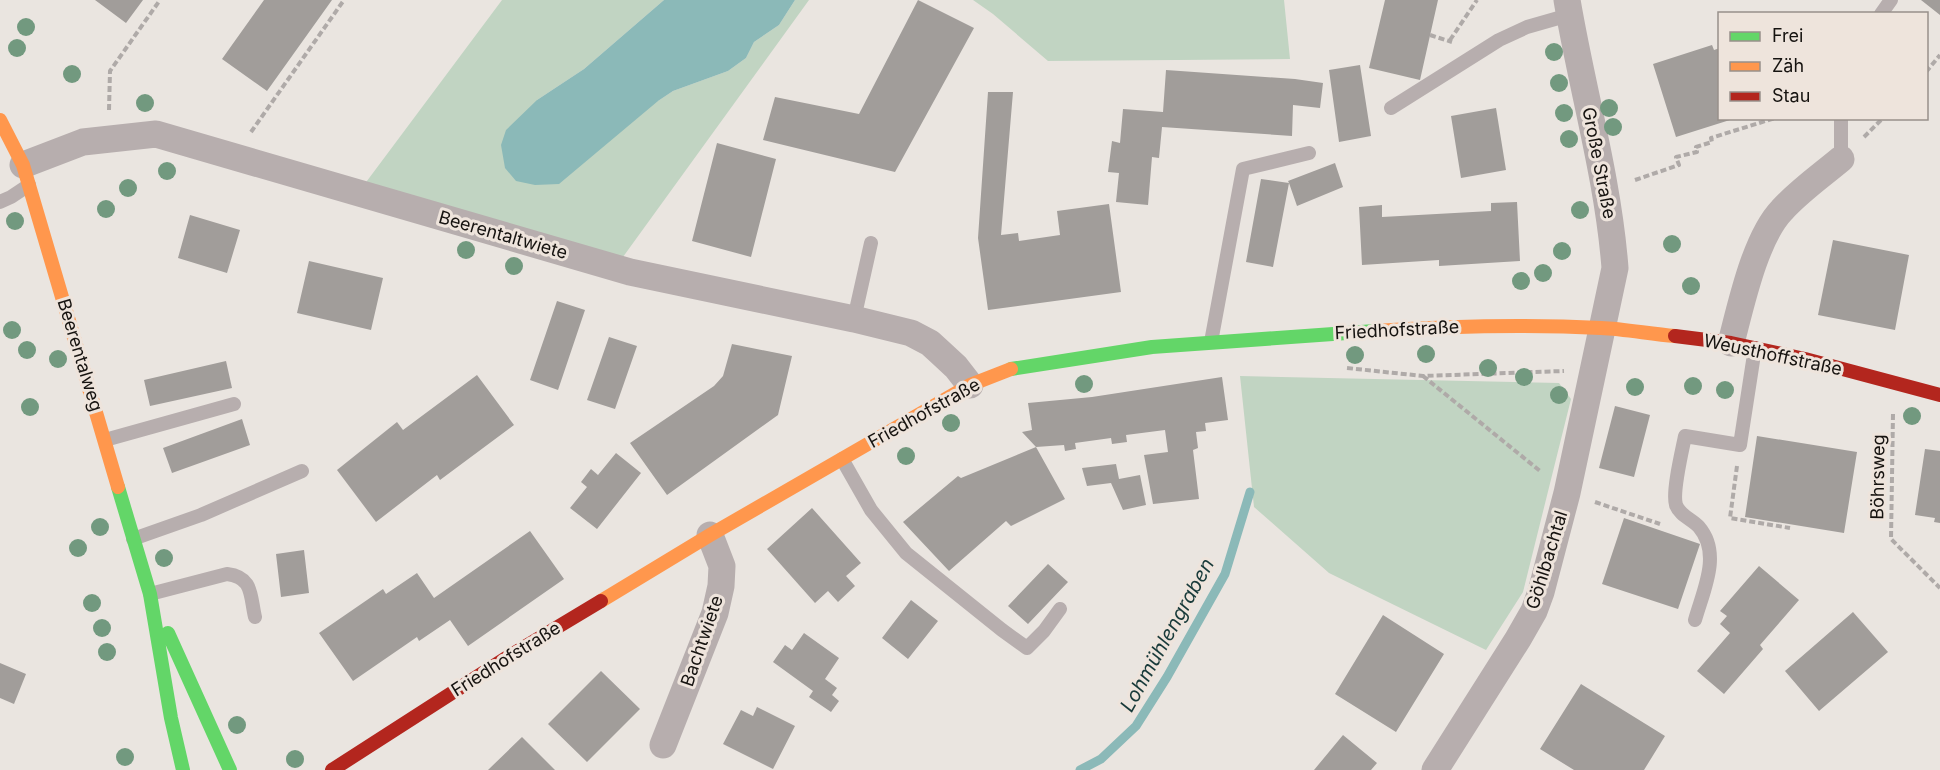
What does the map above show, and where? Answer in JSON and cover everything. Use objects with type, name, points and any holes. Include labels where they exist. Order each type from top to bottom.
[{"type":"street","name":"Große Straße","points":[[1568,7],[1600,161],[1612,237],[1615,268],[1603,328]]},
{"type":"street","name":"Beerentalweg","points":[[0,120],[26,175],[150,594],[230,770]]},
{"type":"street","name":"Beerentaltwiete","points":[[26,175],[83,141],[156,134],[630,272],[911,333],[930,343],[956,367],[970,385]]},
{"type":"street","points":[[1743,345],[1750,272],[1764,239],[1780,211],[1841,159]]},
{"type":"street","name":"Friedhofstraße","points":[[332,770],[510,655],[710,535],[970,385],[1015,367],[1152,347],[1449,326],[1603,328]]},
{"type":"street","name":"Weusthoffstraße","points":[[1603,328],[1743,345],[1940,395]]},
{"type":"street","name":"Göhlbachtal","points":[[1435,770],[1534,611],[1567,493],[1603,328]]},
{"type":"street","name":"Bachtwiete","points":[[663,745],[717,604],[722,566],[710,535]]},
{"type":"street","name":"Beerentalweg","points":[[150,594],[171,718],[183,770]]},
{"type":"lane","points":[[1391,108],[1499,40],[1568,7]]},
{"type":"lane","points":[[1841,120],[1841,159]]},
{"type":"lane","points":[[1211,342],[1243,169],[1309,153]]},
{"type":"lane","points":[[0,201],[11,197],[26,175]]},
{"type":"lane","points":[[857,320],[871,243]]},
{"type":"lane","points":[[1695,620],[1711,562],[1709,540],[1698,525],[1680,513],[1674,497],[1685,436],[1740,445],[1743,345]]},
{"type":"lane","points":[[105,440],[234,404]]},
{"type":"lane","points":[[842,459],[871,510],[906,553],[1027,648],[1044,631],[1060,609]]},
{"type":"lane","points":[[133,540],[201,515],[302,471]]},
{"type":"lane","points":[[150,594],[227,574],[240,575],[246,582],[255,617]]},
{"type":"path","points":[[108,139],[110,71],[160,0]]},
{"type":"path","points":[[233,156],[344,0]]},
{"type":"path","points":[[1450,40],[1477,0]]},
{"type":"path","points":[[1928,70],[1940,56]]},
{"type":"path","points":[[1635,180],[1679,165],[1676,158],[1697,152],[1696,147],[1712,142],[1711,138],[1769,120]]},
{"type":"path","points":[[1344,368],[1423,376],[1594,369]]},
{"type":"path","points":[[1423,376],[1567,493],[1664,525]]},
{"type":"path","name":"Böhrsweg","points":[[1893,382],[1891,539],[1940,588]]},
{"type":"path","points":[[1740,445],[1730,518],[1790,528]]},
{"type":"green space","points":[[502,0],[664,0],[584,69],[537,100],[658,101],[673,91],[728,71],[746,58],[754,42],[779,25],[795,0],[809,0],[615,268],[358,193]]},
{"type":"green space","points":[[973,0],[1284,0],[1290,59],[1048,61]]},
{"type":"green space","points":[[1240,376],[1559,383],[1571,399],[1523,592],[1486,650],[1329,573],[1254,507]]},
{"type":"water","points":[[664,0],[795,0],[779,25],[754,42],[746,58],[728,71],[673,91],[658,101],[559,184],[535,185],[516,181],[505,168],[501,145],[506,130],[537,100],[584,69]]},
{"type":"building","points":[[95,0],[143,0],[126,23]]},
{"type":"building","points":[[264,0],[332,0],[267,91],[222,59]]},
{"type":"building","points":[[918,0],[974,28],[895,172],[763,140],[775,97],[859,114]]},
{"type":"building","points":[[1385,0],[1438,0],[1420,80],[1369,68]]},
{"type":"building","points":[[1921,0],[1940,0],[1940,15]]},
{"type":"building","points":[[1712,45],[1714,50],[1718,49],[1718,120],[1730,120],[1676,137],[1653,64]]},
{"type":"building","points":[[1360,65],[1371,136],[1339,142],[1329,70]]},
{"type":"building","points":[[1166,70],[1323,83],[1320,108],[1293,105],[1292,136],[1162,127],[1159,158],[1152,157],[1148,205],[1116,202],[1119,173],[1108,172],[1112,141],[1120,143],[1123,109],[1163,112]]},
{"type":"building","points":[[988,92],[1013,92],[1001,235],[1018,233],[1019,241],[1060,235],[1057,211],[1109,204],[1121,292],[988,310],[978,238]]},
{"type":"building","points":[[1496,108],[1506,170],[1461,178],[1451,116]]},
{"type":"building","points":[[717,143],[776,159],[751,257],[692,241]]},
{"type":"building","points":[[1335,163],[1343,187],[1297,206],[1288,181]]},
{"type":"building","points":[[1261,179],[1289,183],[1273,267],[1246,262]]},
{"type":"building","points":[[1517,202],[1520,261],[1439,266],[1439,260],[1362,265],[1359,207],[1382,205],[1382,217],[1491,211],[1491,203]]},
{"type":"building","points":[[190,215],[240,230],[227,273],[178,258]]},
{"type":"building","points":[[1833,240],[1909,255],[1895,330],[1818,315]]},
{"type":"building","points":[[309,261],[383,278],[371,330],[297,313]]},
{"type":"building","points":[[557,301],[585,310],[558,390],[530,380]]},
{"type":"building","points":[[609,337],[637,346],[615,409],[587,400]]},
{"type":"building","points":[[732,344],[792,356],[778,415],[667,495],[630,443],[714,386],[723,376]]},
{"type":"building","points":[[226,361],[232,388],[150,406],[144,380]]},
{"type":"building","points":[[477,375],[514,425],[440,480],[437,475],[376,522],[337,470],[397,422],[403,430]]},
{"type":"building","points":[[1222,377],[1228,420],[1205,423],[1206,431],[1196,432],[1198,448],[1193,450],[1199,499],[1153,504],[1144,455],[1168,452],[1165,430],[1126,435],[1127,442],[1112,444],[1111,438],[1075,443],[1076,449],[1065,451],[1064,445],[1036,447],[1022,432],[1032,430],[1028,403],[1092,397]]},
{"type":"building","points":[[1615,406],[1650,415],[1634,477],[1599,468]]},
{"type":"building","points":[[242,419],[250,445],[172,473],[163,448]]},
{"type":"building","points":[[1757,436],[1857,452],[1844,533],[1745,517]]},
{"type":"building","points":[[1036,447],[1065,499],[1011,526],[1006,521],[949,571],[903,522],[958,476],[961,478]]},
{"type":"building","points":[[1925,449],[1940,451],[1940,523],[1934,522],[1935,518],[1915,515]]},
{"type":"building","points":[[616,453],[641,473],[597,529],[570,508],[587,487],[581,482],[591,469],[598,475]]},
{"type":"building","points":[[1116,464],[1119,479],[1140,475],[1146,505],[1123,510],[1111,483],[1087,486],[1082,468]]},
{"type":"building","points":[[812,508],[861,563],[846,576],[855,586],[838,602],[828,591],[815,603],[767,549]]},
{"type":"building","points":[[1624,518],[1700,544],[1678,609],[1602,584]]},
{"type":"building","points":[[530,531],[564,579],[468,646],[450,620],[419,641],[417,637],[353,681],[319,633],[383,589],[386,594],[417,573],[434,598]]},
{"type":"building","points":[[304,550],[309,593],[281,597],[276,554]]},
{"type":"building","points":[[1048,564],[1068,582],[1028,624],[1008,606]]},
{"type":"building","points":[[1759,566],[1799,600],[1760,645],[1763,649],[1724,694],[1697,671],[1730,633],[1720,624],[1727,616],[1720,611]]},
{"type":"building","points":[[911,600],[938,621],[908,659],[882,638]]},
{"type":"building","points":[[1853,612],[1888,652],[1819,711],[1785,671]]},
{"type":"building","points":[[1383,615],[1444,654],[1396,732],[1335,694]]},
{"type":"building","points":[[804,633],[839,658],[825,679],[837,688],[832,695],[839,701],[831,712],[809,697],[813,691],[773,662],[785,645],[792,650]]},
{"type":"building","points":[[0,663],[26,674],[14,704],[0,698]]},
{"type":"building","points":[[601,671],[640,709],[587,762],[548,724]]},
{"type":"building","points":[[1581,684],[1665,736],[1644,770],[1574,770],[1540,749]]},
{"type":"building","points":[[757,707],[795,726],[773,769],[723,744],[741,710],[753,716]]},
{"type":"building","points":[[1343,735],[1377,763],[1371,770],[1314,770]]},
{"type":"building","points":[[522,737],[555,770],[488,770]]},
{"type":"waterway","name":"Lohmühlengraben","points":[[1080,770],[1101,759],[1136,726],[1167,677],[1225,574],[1250,492]]},
{"type":"traffic: fast","points":[[1011,369],[1152,347],[1375,331]]},
{"type":"traffic: fast","points":[[118,487],[150,594],[171,718],[183,770]]},
{"type":"traffic: fast","points":[[168,633],[230,770]]},
{"type":"traffic: slow","points":[[0,120],[23,165],[118,487]]},
{"type":"traffic: slow","points":[[1375,331],[1544,326],[1610,329],[1675,336]]},
{"type":"traffic: slow","points":[[601,601],[710,535],[970,385],[1011,369]]},
{"type":"traffic: jam","points":[[1675,336],[1731,343],[1805,359],[1940,395]]},
{"type":"traffic: jam","points":[[332,770],[511,655],[601,601]]}]
